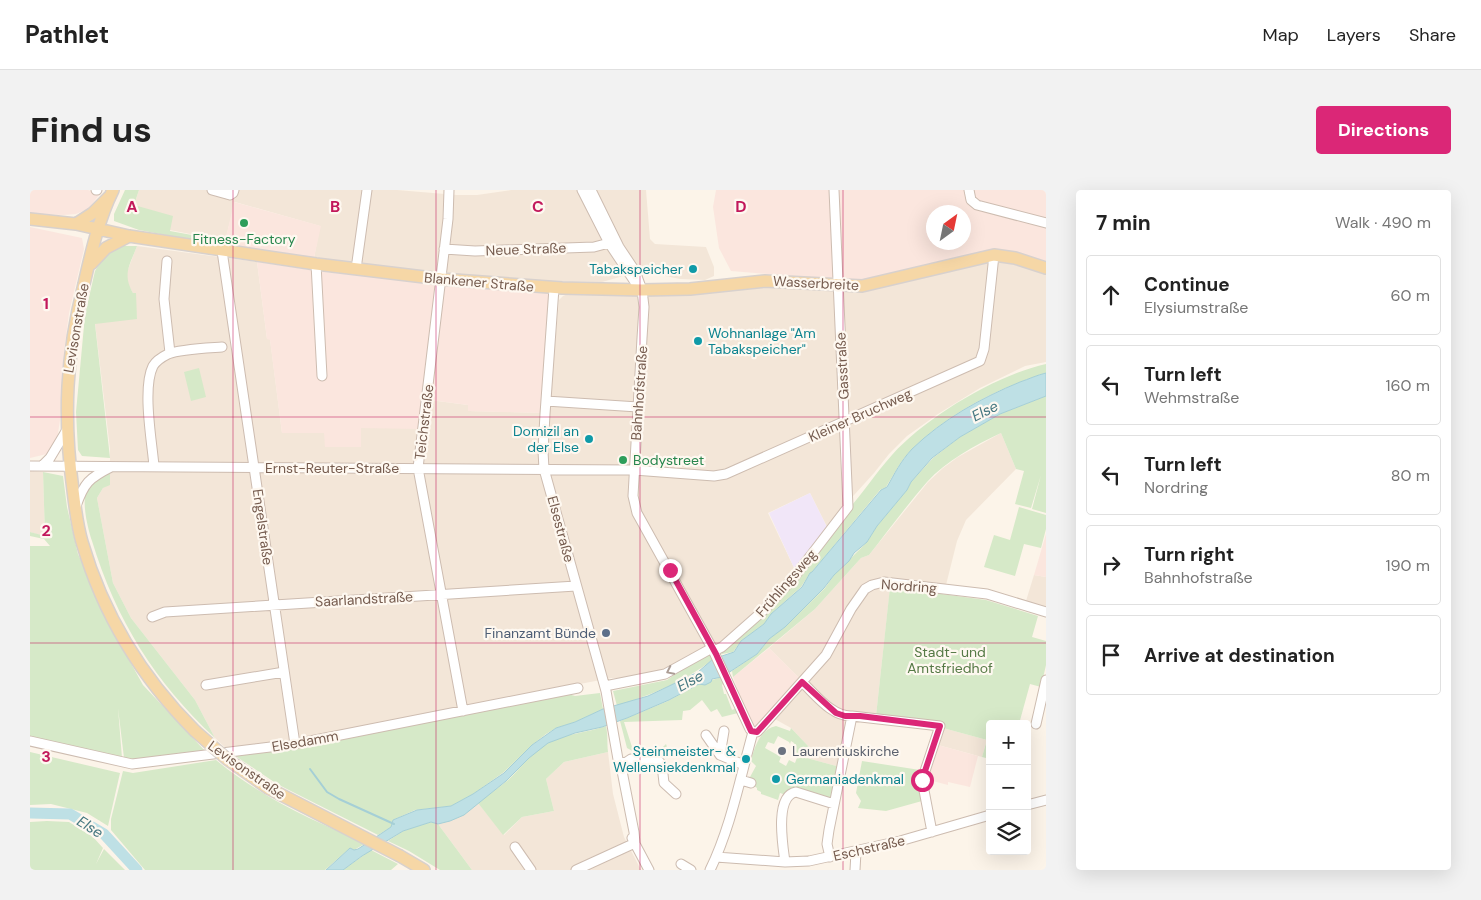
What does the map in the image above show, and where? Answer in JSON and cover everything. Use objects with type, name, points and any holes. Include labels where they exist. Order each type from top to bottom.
[{"type":"main road","name":"Levisonstraße","points":[[76,224],[93,213],[112,192]]},
{"type":"main road","name":"Levisonstraße","points":[[112,192],[98,230],[87,269],[70,352],[66,398],[70,466],[75,507],[81,540],[99,591],[129,651],[162,695],[195,731],[227,759],[268,788],[424,870]]},
{"type":"main road","name":"Blankener Straße","points":[[30,219],[76,224],[129,236],[222,251],[441,279],[554,288],[642,290]]},
{"type":"main road","name":"Levisonstraße","points":[[87,269],[106,248],[129,236]]},
{"type":"main road","name":"Wasserbreite","points":[[642,290],[690,288],[765,281],[862,286],[994,255],[1015,258],[1046,268]]},
{"type":"street","points":[[212,190],[230,195],[233,194],[234,190]]},
{"type":"street","points":[[356,269],[367,190]]},
{"type":"street","points":[[445,190],[458,190]]},
{"type":"street","name":"Teichstraße","points":[[449,190],[441,279],[418,468],[464,711]]},
{"type":"street","points":[[582,190],[609,243],[642,290]]},
{"type":"street","name":"Bahnhofstraße","points":[[591,190],[619,247],[635,271],[642,290],[644,307],[633,496],[637,513],[714,651],[752,735]]},
{"type":"street","name":"Gasstraße","points":[[834,190],[848,506]]},
{"type":"street","points":[[969,190],[971,200],[977,206],[1046,223]]},
{"type":"street","name":"Neue Straße","points":[[444,249],[475,251],[594,247],[609,243]]},
{"type":"street","name":"Engelstraße","points":[[222,251],[295,744]]},
{"type":"street","name":"Kleiner Bruchweg","points":[[634,470],[714,476],[726,474],[980,361],[984,349],[994,255]]},
{"type":"street","points":[[166,261],[164,298],[170,353]]},
{"type":"street","points":[[316,264],[322,376]]},
{"type":"street","name":"Elsestraße","points":[[554,288],[543,451],[544,469],[606,691],[635,843],[649,870]]},
{"type":"street","points":[[154,466],[148,399],[150,379],[154,365],[158,360],[170,353],[222,347]]},
{"type":"street","points":[[546,401],[638,407]]},
{"type":"street","points":[[42,466],[50,458],[68,428]]},
{"type":"street","name":"Ernst-Reuter-Straße","points":[[30,466],[634,470]]},
{"type":"street","points":[[75,507],[84,486],[93,476],[113,466]]},
{"type":"street","name":"Frühlingsweg","points":[[714,651],[722,648],[765,609],[795,576],[848,506]]},
{"type":"street","name":"Nordring","points":[[752,735],[757,732],[826,655],[858,597],[865,589],[878,582],[987,594],[1046,612]]},
{"type":"street","name":"Saarlandstraße","points":[[152,617],[165,612],[273,604],[576,586]]},
{"type":"street","points":[[606,691],[665,674],[714,651]]},
{"type":"street","points":[[206,685],[284,672]]},
{"type":"street","points":[[1036,724],[1046,680]]},
{"type":"street","points":[[802,682],[836,713],[845,716],[940,726],[922,780],[932,832]]},
{"type":"street","name":"Elsedamm","points":[[30,741],[132,764],[295,744],[578,688]]},
{"type":"street","points":[[830,857],[827,844],[831,817],[852,716]]},
{"type":"street","points":[[720,755],[724,732]]},
{"type":"street","points":[[713,864],[740,782],[741,763],[752,735]]},
{"type":"street","points":[[706,736],[720,755],[741,763]]},
{"type":"street","points":[[621,763],[631,766],[650,760],[658,760],[662,765],[664,783],[676,794]]},
{"type":"street","points":[[730,783],[751,783]]},
{"type":"street","points":[[785,862],[781,835],[781,814],[787,797],[796,792],[834,804]]},
{"type":"street","points":[[1031,804],[1046,800]]},
{"type":"street","name":"Eschstraße","points":[[713,864],[774,864],[785,862],[806,866],[830,857],[901,844],[932,832],[955,828],[986,816]]},
{"type":"street","points":[[576,870],[635,843]]},
{"type":"street","points":[[515,847],[531,870]]},
{"type":"street","points":[[855,870],[856,852]]},
{"type":"street","points":[[681,864],[691,870]]},
{"type":"shaded area","points":[[30,190],[88,190],[100,194],[88,209],[76,214],[30,214]]},
{"type":"shaded area","points":[[139,190],[397,190],[477,195],[511,190],[646,190],[650,239],[655,244],[706,247],[714,267],[714,276],[705,280],[680,279],[641,271],[602,282],[540,281],[452,275],[314,258],[320,226],[235,202],[225,241],[170,230],[134,205]]},
{"type":"shaded area","points":[[716,190],[1046,190],[1046,264],[1016,254],[870,280],[851,281],[731,271],[719,248],[713,207]]},
{"type":"shaded area","points":[[234,202],[321,226],[314,258],[224,246]]},
{"type":"shaded area","points":[[30,227],[82,238],[84,249],[69,313],[56,446],[51,453],[30,458]]},
{"type":"shaded area","points":[[137,246],[257,262],[267,339],[270,339],[282,433],[324,433],[361,447],[361,428],[422,399],[468,405],[469,411],[549,413],[559,300],[568,294],[653,295],[1001,260],[1046,272],[1046,362],[1025,366],[980,388],[907,436],[889,454],[827,527],[810,493],[768,513],[796,572],[745,625],[718,644],[705,648],[670,670],[633,678],[611,678],[299,738],[284,744],[228,750],[215,738],[195,700],[131,618],[113,583],[97,498],[103,488],[110,484],[110,449],[95,323],[137,318],[133,293],[127,283],[127,272]]},
{"type":"shaded area","points":[[257,262],[324,272],[426,282],[452,287],[549,292],[547,355],[542,413],[468,411],[468,405],[423,399],[419,429],[361,428],[361,447],[325,447],[324,433],[282,433],[270,340],[267,339]]},
{"type":"shaded area","points":[[1001,433],[1016,469],[966,520],[957,541],[944,593],[890,588],[876,716],[850,714],[840,767],[803,757],[810,748],[791,728],[773,718],[804,683],[769,648],[815,609],[861,558],[869,555],[928,482],[943,468],[958,457]]},
{"type":"shaded area","points":[[30,471],[43,472],[45,537],[30,532]]},
{"type":"shaded area","points":[[810,493],[827,527],[796,572],[769,513]]},
{"type":"shaded area","points":[[1046,534],[1046,577],[1034,575]]},
{"type":"shaded area","points":[[1034,575],[1046,577],[1046,607],[1026,601]]},
{"type":"shaded area","points":[[769,648],[799,678],[756,726],[753,727],[733,677]]},
{"type":"shaded area","points":[[943,728],[986,740],[982,757],[938,745]]},
{"type":"shaded area","points":[[938,745],[978,756],[970,787],[948,782],[948,785],[925,779]]},
{"type":"shaded area","points":[[608,752],[613,794],[624,837],[641,870],[472,870],[438,824],[464,815],[478,803],[504,835],[522,817],[554,811],[546,779],[564,762]]},
{"type":"green space","points":[[125,190],[139,190],[134,205],[173,216],[170,231],[225,241],[224,246],[139,230],[114,221],[114,214]]},
{"type":"green space","points":[[117,246],[137,246],[128,270],[128,280],[133,293],[136,293],[137,319],[95,324],[110,458],[82,456],[78,450],[76,412],[85,315],[95,271],[104,256]]},
{"type":"green space","points":[[1046,364],[1046,373],[1005,388],[977,402],[936,428],[924,438],[908,454],[886,487],[880,490],[810,573],[801,587],[771,614],[764,624],[741,641],[733,652],[722,654],[720,651],[815,547],[892,455],[906,441],[942,412],[963,399],[1006,378]]},
{"type":"green space","points":[[199,368],[206,397],[191,401],[184,372]]},
{"type":"green space","points":[[1046,396],[1046,513],[1032,509],[1041,475],[1031,508],[1015,504],[1024,471],[1016,469],[1001,433],[981,443],[952,460],[935,474],[869,555],[861,558],[815,609],[733,677],[732,671],[757,654],[769,639],[785,627],[825,588],[834,575],[867,542],[877,526],[907,490],[911,482],[933,458],[960,437],[1000,414]]},
{"type":"green space","points":[[110,470],[110,485],[103,488],[97,498],[113,583],[131,618],[195,700],[215,738],[193,717],[156,672],[126,623],[102,570],[89,530],[85,494],[91,483]]},
{"type":"green space","points":[[43,472],[63,476],[67,507],[78,554],[113,631],[143,685],[206,752],[139,762],[124,758],[118,708],[122,758],[30,741],[30,546],[50,546],[44,539],[30,536],[30,532],[45,536]]},
{"type":"green space","points":[[1019,507],[1046,515],[1046,529],[1041,548],[1024,544],[1015,576],[984,567],[994,535],[1010,540]]},
{"type":"green space","name":"Stadt- und Amtsfriedhof","points":[[890,587],[986,600],[1038,616],[1032,637],[1046,641],[1046,665],[1041,687],[1030,684],[1020,720],[986,720],[986,740],[943,728],[876,716]]},
{"type":"green space","points":[[709,654],[713,659],[680,681],[617,706],[613,691],[667,680],[693,662]]},
{"type":"green space","points":[[722,677],[725,682],[722,685],[724,694],[726,694],[732,710],[737,708],[738,713],[722,717],[717,709],[711,712],[702,700],[690,710],[683,711],[682,720],[624,722],[632,747],[661,749],[666,744],[667,747],[660,753],[636,753],[627,748],[620,721],[668,701],[699,684]]},
{"type":"green space","points":[[565,693],[575,696],[600,693],[603,709],[546,734],[504,772],[473,794],[451,806],[415,810],[393,820],[391,827],[378,835],[277,784],[234,755]]},
{"type":"green space","points":[[606,726],[608,752],[564,762],[546,779],[554,811],[522,817],[503,835],[478,803],[508,780],[532,755],[548,743],[562,737]]},
{"type":"green space","points":[[776,726],[790,731],[791,728],[810,748],[803,757],[840,767],[834,800],[830,802],[789,789],[786,795],[780,793],[778,800],[761,794],[757,790],[752,784],[750,777],[756,766],[751,761],[759,740],[770,728]],"holes":[[[778,736],[790,744],[791,741],[794,743],[795,750],[793,752],[798,755],[795,763],[789,760],[786,766],[779,762],[781,757],[765,748],[768,742],[774,744]]]},
{"type":"green space","name":"Stadt- und Amtsfriedhof","points":[[986,743],[986,758],[982,757]]},
{"type":"green space","points":[[30,752],[120,773],[108,826],[87,813],[51,804],[30,805]]},
{"type":"green space","points":[[216,760],[269,797],[366,843],[354,850],[350,848],[325,870],[145,870],[111,830],[111,819],[123,771],[133,773]]},
{"type":"green space","points":[[862,761],[920,770],[919,790],[922,801],[886,811],[858,808],[861,801],[856,793]]},
{"type":"green space","points":[[30,822],[69,822],[93,837],[103,848],[96,864],[104,849],[125,870],[30,870]]},
{"type":"green space","points":[[431,822],[438,824],[472,870],[440,870],[388,841],[403,831]]},
{"type":"green space","points":[[371,850],[398,864],[391,870],[343,870]]},
{"type":"water","points":[[1046,373],[1046,396],[1000,414],[960,437],[932,458],[911,482],[907,490],[877,526],[867,542],[854,553],[824,588],[785,627],[769,639],[757,654],[722,677],[712,679],[711,682],[705,685],[699,684],[669,700],[627,718],[548,743],[529,758],[506,781],[464,815],[450,821],[438,824],[431,822],[403,831],[343,870],[326,870],[350,848],[358,849],[391,827],[393,820],[417,810],[451,806],[473,794],[504,773],[532,745],[556,728],[575,722],[603,709],[648,696],[698,672],[713,659],[734,652],[741,641],[764,624],[771,614],[802,587],[810,573],[881,490],[887,487],[904,458],[924,438],[936,428],[977,402],[1020,382]]},
{"type":"waterway","points":[[310,769],[327,792],[394,824]]},
{"type":"waterway","name":"Else","points":[[30,813],[70,814],[104,834],[137,870]]},
{"type":"place","name":"Fitness-Factory","points":[[244,223]]},
{"type":"place","name":"Tabakspeicher","points":[[693,269]]},
{"type":"place","name":"Wohnanlage \"Am Tabakspeicher\"","points":[[698,341]]},
{"type":"place","name":"Domizil an der Else","points":[[589,439]]},
{"type":"place","name":"Bodystreet","points":[[623,460]]},
{"type":"place","name":"Finanzamt Bünde","points":[[606,633]]},
{"type":"place","name":"Laurentiuskirche","points":[[782,751]]},
{"type":"place","name":"Steinmeister- & Wellensiekdenkmal","points":[[746,759]]},
{"type":"place","name":"Germaniadenkmal","points":[[776,779]]},
{"type":"route","points":[[670,570],[716,654],[751,731],[757,732],[802,682],[836,713],[845,716],[860,716],[940,726],[922,780]]}]
